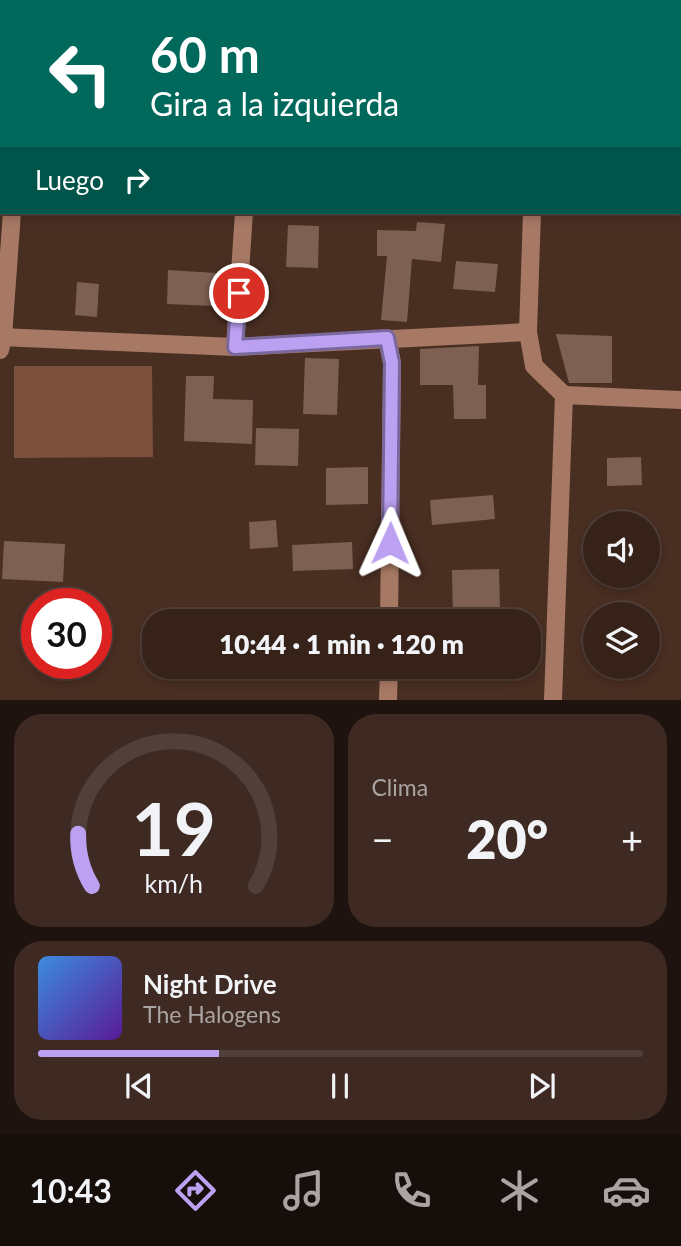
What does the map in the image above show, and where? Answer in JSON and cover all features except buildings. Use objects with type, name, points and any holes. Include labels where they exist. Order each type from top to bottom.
[{"type":"street","points":[[12,214],[1,341],[235,347],[528,332]]},
{"type":"street","points":[[235,347],[244,214]]},
{"type":"street","points":[[532,214],[528,332],[534,366],[564,395],[681,400]]},
{"type":"street","points":[[387,338],[392,363],[389,609]]},
{"type":"street","points":[[552,700],[564,395]]},
{"type":"street","points":[[388,700],[389,679]]},
{"type":"shaded area","points":[[14,366],[152,366],[153,457],[14,458]]},
{"type":"route","points":[[239,293],[235,347],[387,338],[392,363],[390,543]]}]
